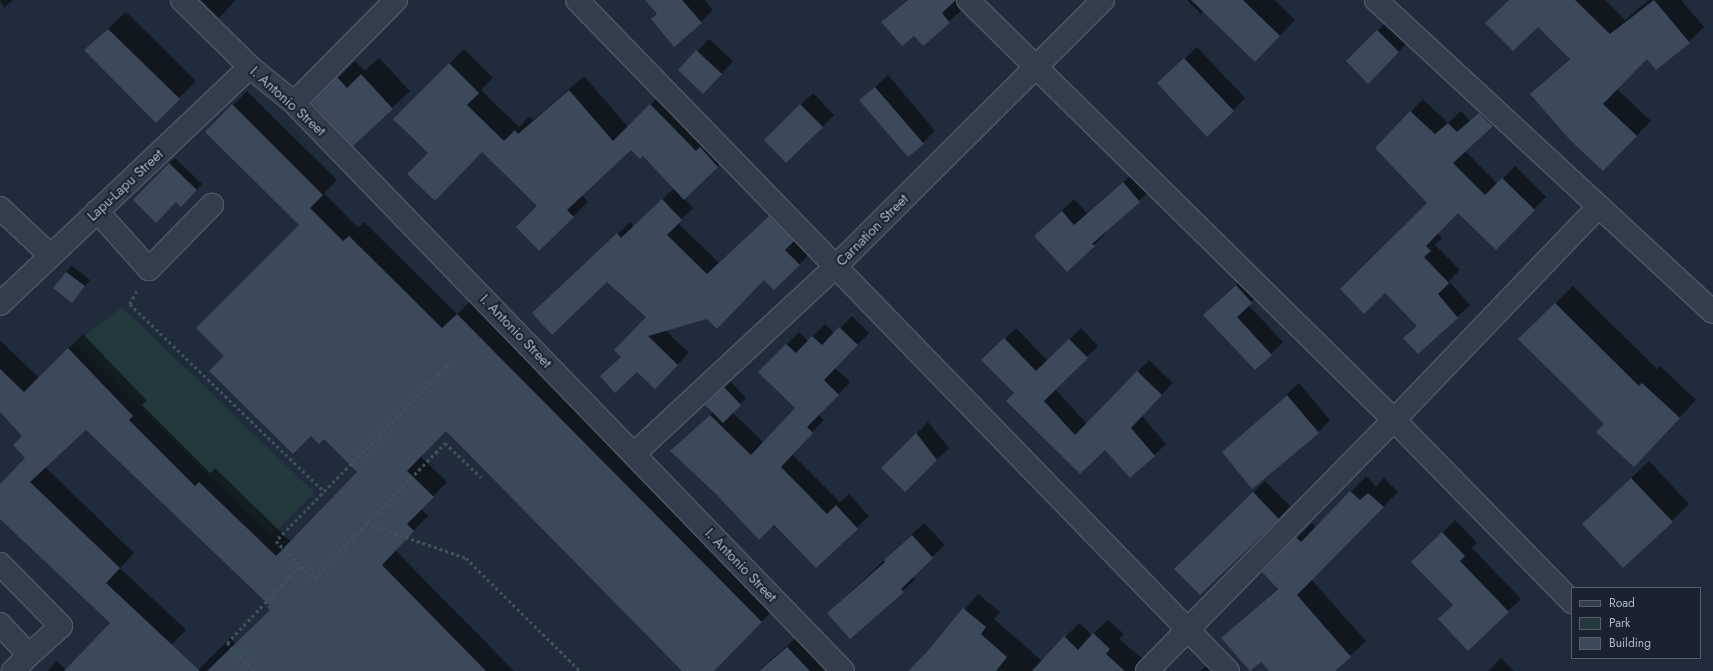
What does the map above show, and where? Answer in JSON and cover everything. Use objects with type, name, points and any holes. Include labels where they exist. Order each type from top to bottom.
[{"type":"street","name":"I. Antonio Street","points":[[182,0],[250,67],[294,103],[635,453],[843,671]]},
{"type":"street","points":[[294,103],[396,0]]},
{"type":"street","points":[[577,0],[1228,671]]},
{"type":"street","points":[[968,0],[1037,66],[1394,420],[1571,601]]},
{"type":"street","name":"Carnation Street","points":[[635,453],[836,266],[1103,0]]},
{"type":"street","points":[[1376,0],[1713,312]]},
{"type":"street","name":"Lapu-Lapu Street","points":[[0,304],[250,67]]},
{"type":"street","points":[[98,211],[149,269],[212,205]]},
{"type":"street","points":[[1147,671],[1394,420],[1599,206]]},
{"type":"street","points":[[0,208],[50,255]]},
{"type":"street","points":[[0,564],[61,626],[13,671]]},
{"type":"street","points":[[0,624],[29,655]]},
{"type":"path","points":[[149,269],[130,304],[325,492]]},
{"type":"path","points":[[448,364],[276,541],[314,578],[444,443],[480,477]]},
{"type":"path","points":[[366,523],[466,558],[580,671]]},
{"type":"path","points":[[254,671],[227,643],[301,565]]},
{"type":"green space","points":[[122,307],[315,493],[270,537],[75,343]]},
{"type":"building","points":[[645,0],[682,0],[702,23],[674,47],[651,19],[657,14]]},
{"type":"building","points":[[908,0],[956,0],[942,13],[950,23],[923,46],[914,36],[902,46],[881,22]]},
{"type":"building","points":[[1191,0],[1243,0],[1280,36],[1255,62]]},
{"type":"building","points":[[1509,0],[1575,0],[1610,34],[1654,0],[1690,43],[1656,70],[1647,59],[1603,104],[1637,136],[1603,171],[1570,140],[1530,94],[1570,59],[1538,27],[1513,51],[1485,23]]},
{"type":"building","points":[[108,29],[180,99],[156,123],[84,50]]},
{"type":"building","points":[[1377,30],[1399,52],[1368,84],[1346,61]]},
{"type":"building","points":[[696,50],[722,74],[703,94],[678,70]]},
{"type":"building","points":[[1184,58],[1234,111],[1207,137],[1157,83]]},
{"type":"building","points":[[449,63],[479,93],[467,105],[504,141],[515,130],[518,134],[569,90],[613,141],[650,104],[696,151],[700,147],[718,167],[684,200],[643,156],[640,159],[631,150],[567,210],[574,217],[539,251],[516,227],[537,206],[482,152],[435,201],[407,174],[428,153],[393,119]]},
{"type":"building","points":[[361,74],[393,109],[353,146],[312,103],[337,77],[347,88]]},
{"type":"building","points":[[875,87],[924,144],[908,157],[859,100]]},
{"type":"building","points":[[232,104],[323,195],[310,208],[343,241],[349,236],[442,328],[457,314],[762,622],[714,671],[682,671],[446,431],[407,471],[434,497],[407,524],[414,531],[382,565],[486,671],[207,671],[270,610],[267,607],[269,605],[86,430],[30,482],[120,568],[106,583],[200,671],[64,671],[110,623],[0,519],[0,484],[25,458],[13,445],[22,436],[0,412],[0,369],[24,392],[68,348],[133,416],[129,420],[195,486],[199,482],[276,556],[357,472],[324,439],[319,444],[311,436],[293,454],[209,371],[224,356],[196,328],[299,225],[205,132]]},
{"type":"building","points":[[800,104],[823,127],[786,163],[764,140]]},
{"type":"building","points":[[1410,111],[1435,134],[1448,123],[1457,132],[1479,113],[1493,126],[1453,163],[1485,195],[1502,178],[1535,210],[1496,250],[1458,213],[1426,246],[1431,251],[1424,257],[1449,283],[1438,294],[1458,318],[1418,354],[1403,338],[1417,326],[1385,293],[1364,314],[1340,289],[1427,203],[1375,148]]},
{"type":"building","points":[[169,163],[197,190],[181,207],[176,202],[156,223],[133,200]]},
{"type":"building","points":[[1123,182],[1140,202],[1092,244],[1095,246],[1067,272],[1034,236],[1062,211],[1074,225]]},
{"type":"building","points":[[662,199],[682,220],[667,235],[707,274],[769,216],[794,241],[785,250],[800,265],[774,290],[764,280],[717,329],[707,319],[648,336],[678,365],[655,389],[637,372],[615,393],[600,376],[621,357],[614,350],[646,317],[607,282],[552,335],[532,313],[617,233],[621,238]]},
{"type":"building","points":[[66,272],[85,286],[72,303],[53,288]]},
{"type":"building","points":[[1236,285],[1252,303],[1237,317],[1272,355],[1255,370],[1203,315]]},
{"type":"building","points":[[1555,303],[1639,386],[1642,383],[1680,418],[1634,467],[1596,432],[1604,424],[1518,339]]},
{"type":"building","points":[[839,327],[858,345],[824,380],[839,395],[807,427],[813,433],[781,467],[827,514],[836,505],[858,529],[816,568],[774,525],[759,540],[716,494],[670,451],[710,415],[751,455],[795,408],[758,372],[786,344],[796,353],[812,336],[822,345]]},
{"type":"building","points":[[1004,338],[1036,371],[1069,339],[1088,358],[1044,401],[1075,435],[1137,371],[1162,395],[1131,428],[1155,456],[1130,478],[1105,450],[1080,474],[1006,401],[1014,393],[981,360]]},
{"type":"building","points":[[724,387],[741,405],[723,423],[705,405]]},
{"type":"building","points":[[1287,395],[1319,433],[1252,489],[1222,452]]},
{"type":"building","points":[[916,433],[937,460],[905,492],[881,468]]},
{"type":"building","points":[[1631,478],[1673,522],[1623,568],[1582,524]]},
{"type":"building","points":[[1350,491],[1360,500],[1368,493],[1384,507],[1297,595],[1351,657],[1335,671],[1269,671],[1261,662],[1250,671],[1221,638],[1278,589],[1262,572],[1296,537],[1301,542]]},
{"type":"building","points":[[1253,492],[1279,519],[1200,595],[1174,569]]},
{"type":"building","points":[[1442,532],[1465,556],[1460,561],[1509,612],[1468,651],[1438,619],[1453,605],[1411,562]]},
{"type":"building","points":[[912,535],[933,558],[901,589],[904,592],[850,639],[827,613],[885,562],[884,560]]},
{"type":"building","points":[[963,608],[986,627],[981,634],[1007,657],[996,671],[908,671],[925,654]]},
{"type":"building","points":[[1093,633],[1110,649],[1106,654],[1125,671],[1032,671],[1064,636],[1078,650]]},
{"type":"building","points":[[787,647],[810,671],[759,671]]}]
